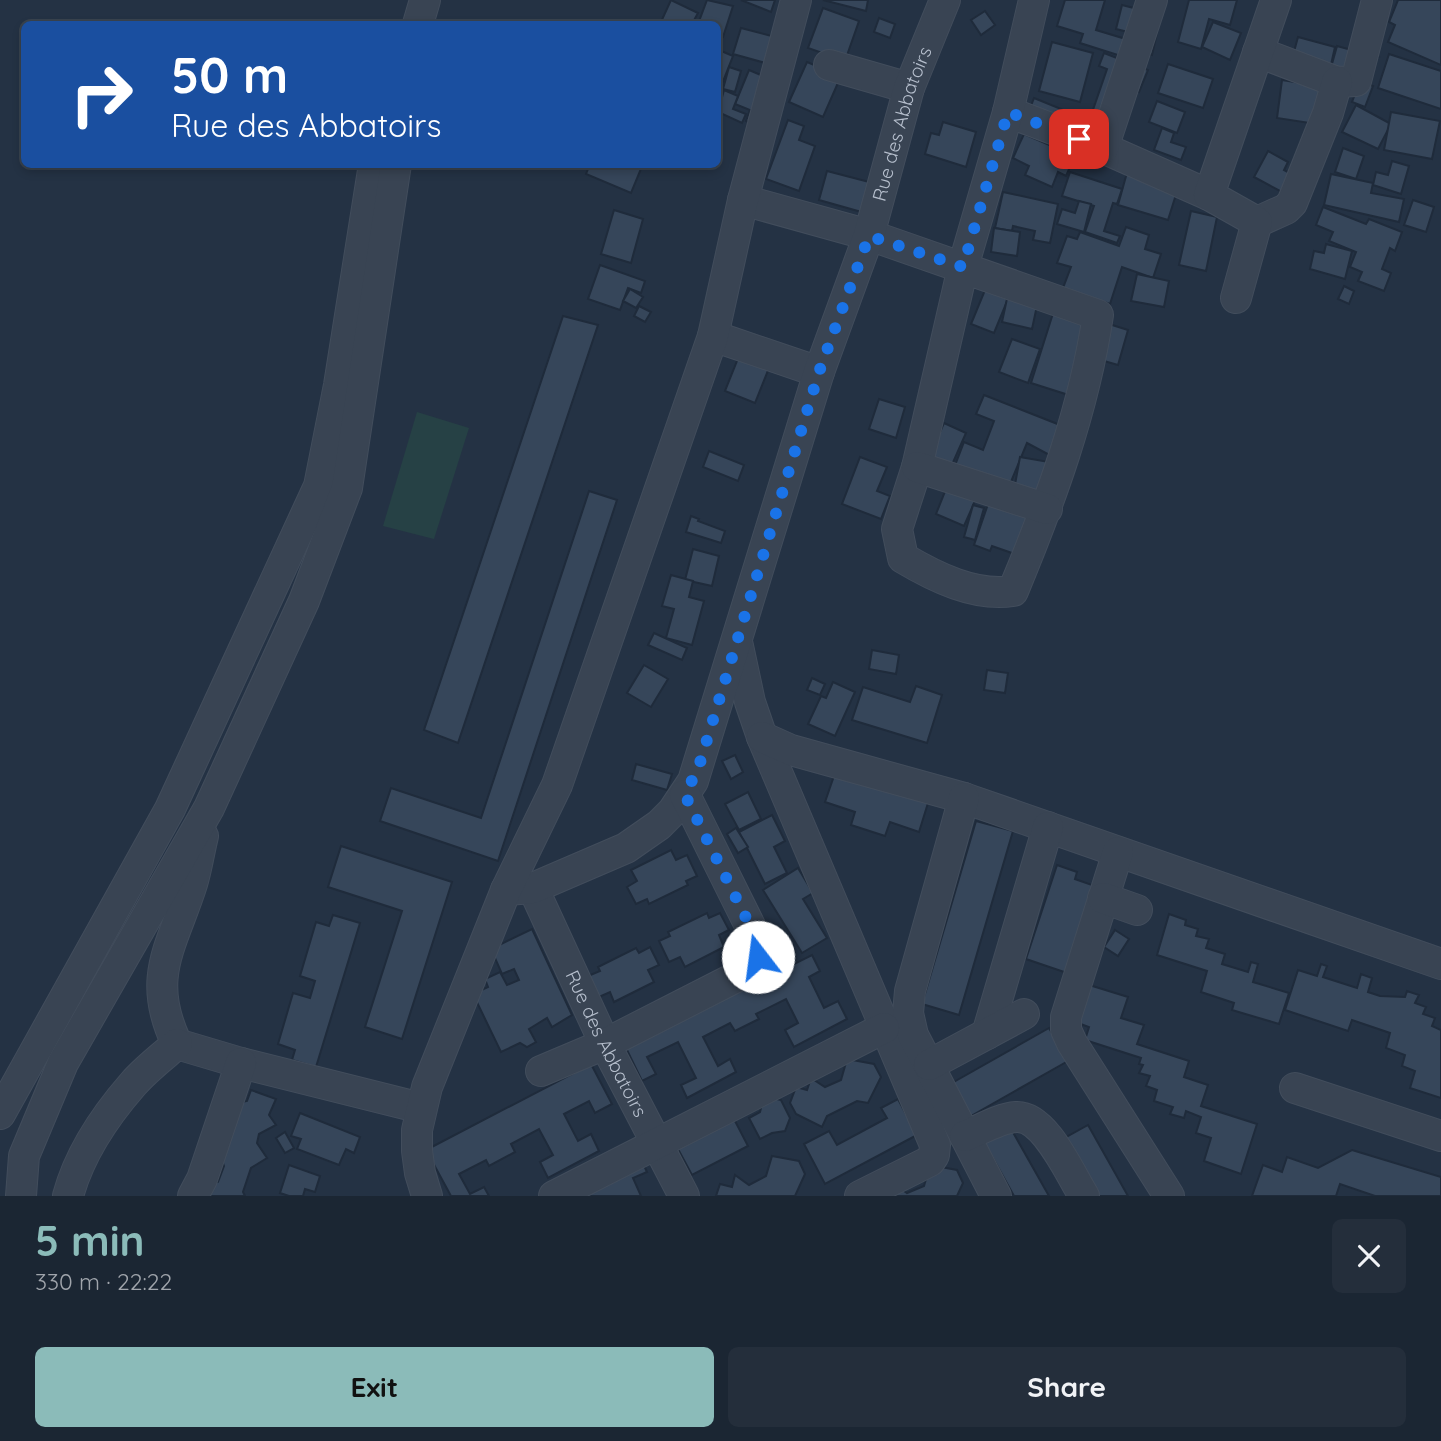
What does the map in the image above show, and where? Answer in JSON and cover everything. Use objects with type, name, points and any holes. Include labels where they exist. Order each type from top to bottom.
[{"type":"street","points":[[399,21],[404,0]]},
{"type":"street","points":[[419,21],[425,0]]},
{"type":"street","points":[[427,1196],[417,1151],[421,1108],[519,889],[713,336],[743,200],[796,0]]},
{"type":"street","name":"Rue des Abbatoirs","points":[[684,1196],[605,1044],[519,889],[626,848],[659,825],[685,795],[699,766],[819,372],[869,236],[909,88],[945,0]]},
{"type":"street","points":[[743,200],[869,236],[963,267],[1098,315],[1092,357],[1047,509],[1013,591],[994,594],[931,575],[903,558],[897,529],[918,467],[963,267],[1008,112],[1034,0]]},
{"type":"street","points":[[1103,148],[1152,0]]},
{"type":"street","points":[[1209,195],[1276,0]]},
{"type":"street","points":[[1258,52],[1337,82],[1356,81],[1377,0]]},
{"type":"street","points":[[829,65],[909,88]]},
{"type":"street","points":[[1257,222],[1292,204],[1328,113],[1337,82]]},
{"type":"street","points":[[1008,112],[1103,148],[1209,195],[1257,222]]},
{"type":"street","points":[[0,1114],[170,809],[319,486],[339,385],[373,168]]},
{"type":"street","points":[[21,1196],[24,1156],[63,1063],[209,808],[304,601],[347,488],[395,168]]},
{"type":"street","points":[[1236,298],[1257,222]]},
{"type":"street","points":[[713,336],[819,372]]},
{"type":"street","points":[[918,467],[1047,509]]},
{"type":"street","points":[[737,642],[750,702],[762,737],[935,1150],[930,1161],[860,1196]]},
{"type":"street","points":[[713,720],[750,702]]},
{"type":"street","points":[[762,737],[791,750],[964,798],[1441,964]]},
{"type":"street","points":[[541,1071],[605,1044],[748,971],[758,957],[757,940],[685,795]]},
{"type":"street","points":[[964,798],[908,1002],[908,1013],[913,1035],[996,1196]]},
{"type":"street","points":[[177,1044],[164,1012],[161,978],[166,956],[193,881],[209,808]]},
{"type":"street","points":[[987,1034],[1048,827]]},
{"type":"street","points":[[1118,852],[1066,1017],[1066,1030],[1169,1196]]},
{"type":"street","points":[[1103,898],[1137,910]]},
{"type":"street","points":[[929,1065],[1024,1014]]},
{"type":"street","points":[[554,1196],[884,1028]]},
{"type":"street","points":[[177,1044],[241,1063],[421,1108]]},
{"type":"street","points":[[68,1196],[98,1129],[134,1083],[177,1044]]},
{"type":"street","points":[[193,1196],[202,1179],[241,1063]]},
{"type":"street","points":[[1295,1088],[1441,1136]]},
{"type":"street","points":[[965,1136],[1018,1116],[1034,1121],[1046,1133],[1084,1196]]},
{"type":"green space","points":[[417,412],[469,428],[434,539],[383,526]]},
{"type":"building","points":[[671,0],[698,13],[694,21],[661,21]]},
{"type":"building","points":[[707,0],[733,6],[723,37],[721,21],[699,21]]},
{"type":"building","points":[[741,0],[775,0],[771,12]]},
{"type":"building","points":[[823,0],[868,0],[866,11]]},
{"type":"building","points":[[1065,0],[1105,0],[1096,30],[1129,40],[1124,57],[1080,43],[1083,34],[1057,26]]},
{"type":"building","points":[[1189,0],[1237,0],[1230,25],[1209,19],[1201,49],[1178,42]]},
{"type":"building","points":[[1398,0],[1441,0],[1441,65],[1388,42],[1395,25],[1389,22]]},
{"type":"building","points":[[1122,5],[1161,15],[1152,55],[1132,50],[1136,34],[1116,29]]},
{"type":"building","points":[[823,8],[859,21],[845,61],[808,48]]},
{"type":"building","points":[[985,11],[995,25],[981,35],[971,20]]},
{"type":"building","points":[[879,18],[895,24],[890,38],[874,32]]},
{"type":"building","points":[[1213,22],[1241,33],[1230,60],[1202,47]]},
{"type":"building","points":[[741,28],[783,39],[776,66],[733,54]]},
{"type":"building","points":[[1298,37],[1335,47],[1330,69],[1292,59]]},
{"type":"building","points":[[1052,42],[1093,53],[1080,102],[1039,91]]},
{"type":"building","points":[[1337,46],[1377,57],[1330,71]]},
{"type":"building","points":[[721,51],[733,56],[721,86]]},
{"type":"building","points":[[1104,53],[1148,70],[1139,92],[1135,91],[1114,144],[1085,133],[1107,69],[1099,66]]},
{"type":"building","points":[[1389,54],[1441,71],[1441,109],[1378,88]]},
{"type":"building","points":[[807,62],[841,76],[823,117],[789,102]]},
{"type":"building","points":[[1168,64],[1213,79],[1203,108],[1158,93]]},
{"type":"building","points":[[729,67],[741,71],[735,92],[723,89]]},
{"type":"building","points":[[749,70],[775,81],[757,125],[746,121],[750,110],[735,104]]},
{"type":"building","points":[[1282,80],[1345,90],[1316,124],[1277,118]]},
{"type":"building","points":[[1360,81],[1373,86],[1365,107],[1352,102]]},
{"type":"building","points":[[724,90],[738,96],[733,109],[746,114],[742,123],[721,113]]},
{"type":"building","points":[[1034,98],[1066,111],[1059,130],[1027,116]]},
{"type":"building","points":[[1157,101],[1185,112],[1177,133],[1149,122]]},
{"type":"building","points":[[1356,105],[1391,124],[1378,149],[1342,132]]},
{"type":"building","points":[[1391,112],[1440,121],[1432,159],[1384,150]]},
{"type":"building","points":[[788,120],[804,126],[799,140],[815,146],[799,191],[766,179]]},
{"type":"building","points":[[943,122],[976,132],[966,167],[925,154],[931,133],[939,135]]},
{"type":"building","points":[[1162,128],[1174,133],[1171,142],[1186,147],[1181,160],[1154,150]]},
{"type":"building","points":[[1024,134],[1075,156],[1066,176],[1058,172],[1052,187],[1025,175],[1029,166],[1013,158]]},
{"type":"building","points":[[1343,148],[1364,156],[1356,179],[1335,172]]},
{"type":"building","points":[[1268,151],[1288,162],[1284,170],[1305,181],[1295,199],[1254,177]]},
{"type":"building","points":[[1392,161],[1409,166],[1401,194],[1373,185],[1376,172],[1388,175]]},
{"type":"building","points":[[588,168],[641,168],[631,193],[586,174]]},
{"type":"building","points":[[1128,169],[1179,185],[1168,220],[1118,205]]},
{"type":"building","points":[[827,171],[873,183],[865,213],[819,200]]},
{"type":"building","points":[[1070,172],[1122,189],[1117,204],[1113,203],[1104,231],[1120,236],[1117,243],[1085,232],[1094,206],[1062,196]]},
{"type":"building","points":[[1331,174],[1373,183],[1371,193],[1404,199],[1399,222],[1324,205]]},
{"type":"building","points":[[1003,192],[1058,204],[1050,243],[1033,240],[1035,231],[1013,226],[1012,231],[995,228]]},
{"type":"building","points":[[1413,200],[1434,207],[1426,232],[1404,225]]},
{"type":"building","points":[[1079,201],[1091,204],[1084,232],[1057,224],[1062,209],[1075,213]]},
{"type":"building","points":[[1323,207],[1366,224],[1369,219],[1402,232],[1395,251],[1390,248],[1382,269],[1391,273],[1384,291],[1358,281],[1362,272],[1350,267],[1356,252],[1329,241],[1333,232],[1316,225]]},
{"type":"building","points":[[614,210],[643,219],[631,263],[601,254]]},
{"type":"building","points":[[1191,211],[1217,217],[1206,271],[1179,265]]},
{"type":"building","points":[[1126,227],[1149,235],[1145,249],[1161,254],[1153,278],[1122,267],[1110,304],[1063,288],[1071,267],[1057,263],[1067,236],[1077,239],[1080,232],[1119,246]]},
{"type":"building","points":[[994,228],[1020,232],[1017,256],[991,252]]},
{"type":"building","points":[[1326,244],[1352,251],[1345,279],[1310,269],[1314,251],[1324,253]]},
{"type":"building","points":[[600,265],[645,281],[641,293],[628,288],[620,310],[588,299]]},
{"type":"building","points":[[1137,274],[1169,281],[1164,307],[1131,301]]},
{"type":"building","points":[[1344,286],[1354,291],[1349,304],[1338,299]]},
{"type":"building","points":[[630,289],[643,297],[636,308],[623,301]]},
{"type":"building","points":[[985,290],[1008,299],[994,333],[971,324]]},
{"type":"building","points":[[1008,294],[1038,301],[1032,329],[1002,322]]},
{"type":"building","points":[[639,306],[651,312],[645,322],[634,316]]},
{"type":"building","points":[[1055,307],[1128,330],[1118,365],[1097,359],[1078,398],[1031,383]]},
{"type":"building","points":[[563,316],[598,325],[458,743],[424,730]]},
{"type":"building","points":[[1012,339],[1040,349],[1028,383],[999,372]]},
{"type":"building","points":[[741,351],[771,363],[755,403],[725,391]]},
{"type":"building","points":[[984,395],[1060,425],[1055,458],[1027,443],[1008,489],[954,468],[964,442],[983,450],[994,421],[976,414]]},
{"type":"building","points":[[879,399],[905,407],[896,438],[869,429]]},
{"type":"building","points":[[944,423],[966,433],[951,467],[929,457]]},
{"type":"building","points":[[709,451],[744,465],[738,481],[703,467]]},
{"type":"building","points":[[860,457],[887,467],[877,491],[890,496],[881,519],[842,504]]},
{"type":"building","points":[[1020,457],[1049,462],[1043,495],[1014,490]]},
{"type":"building","points":[[946,489],[975,501],[964,526],[936,514]]},
{"type":"building","points":[[589,491],[617,500],[498,861],[380,821],[391,788],[481,818]]},
{"type":"building","points":[[988,504],[1045,523],[1032,560],[992,546],[990,551],[974,545]]},
{"type":"building","points":[[973,505],[984,508],[975,540],[964,537]]},
{"type":"building","points":[[691,516],[725,531],[721,543],[686,532]]},
{"type":"building","points":[[693,549],[719,556],[712,586],[685,580]]},
{"type":"building","points":[[671,575],[693,581],[689,597],[704,601],[692,645],[666,638],[674,609],[662,606]]},
{"type":"building","points":[[654,633],[687,648],[682,660],[648,645]]},
{"type":"building","points":[[872,650],[899,655],[896,674],[869,669]]},
{"type":"building","points":[[644,665],[668,679],[651,707],[627,693]]},
{"type":"building","points":[[987,670],[1008,673],[1005,693],[984,690]]},
{"type":"building","points":[[812,678],[825,684],[820,695],[807,690]]},
{"type":"building","points":[[833,682],[855,692],[835,736],[808,724],[821,696],[826,698]]},
{"type":"building","points":[[916,686],[942,695],[927,743],[852,720],[863,687],[910,702]]},
{"type":"building","points":[[735,755],[743,772],[731,779],[722,761]]},
{"type":"building","points":[[636,764],[672,774],[667,790],[632,780]]},
{"type":"building","points":[[835,773],[928,803],[919,832],[890,822],[885,836],[851,825],[855,812],[825,802]]},
{"type":"building","points":[[748,792],[761,819],[739,830],[725,804]]},
{"type":"building","points":[[772,815],[785,841],[774,847],[787,873],[765,884],[739,832]]},
{"type":"building","points":[[976,821],[1013,831],[959,1015],[922,1004]]},
{"type":"building","points":[[736,828],[748,847],[738,853],[727,834]]},
{"type":"building","points":[[341,846],[452,882],[402,1039],[365,1027],[402,911],[328,887]]},
{"type":"building","points":[[671,850],[676,860],[687,855],[697,876],[686,881],[688,885],[649,904],[647,899],[636,904],[627,887],[637,881],[631,870]]},
{"type":"building","points":[[1057,865],[1077,872],[1075,879],[1095,886],[1067,973],[1026,959]]},
{"type":"building","points":[[798,868],[813,893],[803,899],[827,938],[802,953],[763,890]]},
{"type":"building","points":[[707,913],[709,918],[720,913],[729,930],[719,935],[724,947],[685,967],[680,957],[669,962],[659,941],[670,936],[668,932]]},
{"type":"building","points":[[1169,914],[1186,920],[1185,925],[1198,929],[1196,936],[1209,939],[1206,948],[1225,954],[1222,964],[1248,972],[1251,962],[1258,964],[1253,982],[1289,993],[1279,1024],[1232,1010],[1234,1003],[1201,992],[1207,971],[1157,955]]},
{"type":"building","points":[[333,915],[360,923],[316,1067],[292,1060],[295,1050],[278,1044],[293,993],[310,998],[315,981],[300,976],[316,922],[329,926]]},
{"type":"building","points":[[532,929],[572,1015],[552,1027],[547,1018],[529,1029],[536,1042],[527,1047],[520,1043],[501,1052],[473,994],[488,987],[485,979],[500,972],[507,985],[519,980],[514,969],[502,974],[491,949]]},
{"type":"building","points":[[1115,930],[1129,939],[1118,956],[1104,947]]},
{"type":"building","points":[[650,947],[659,965],[648,970],[654,982],[614,1002],[610,992],[599,997],[588,976],[600,971],[598,967],[636,948],[639,953]]},
{"type":"building","points":[[812,955],[820,971],[809,977],[824,1008],[838,1001],[847,1019],[794,1047],[785,1030],[798,1023],[786,999],[756,1014],[759,1019],[735,1031],[730,1023],[703,1037],[718,1066],[730,1059],[736,1072],[687,1098],[681,1085],[696,1078],[678,1042],[647,1057],[656,1074],[642,1081],[626,1048]]},
{"type":"building","points":[[1321,964],[1327,966],[1323,977],[1357,988],[1361,974],[1372,978],[1368,992],[1380,996],[1405,997],[1407,991],[1419,995],[1415,1003],[1426,1007],[1423,1014],[1435,1018],[1432,1026],[1441,1030],[1441,1098],[1410,1088],[1415,1071],[1402,1066],[1405,1055],[1386,1048],[1390,1033],[1352,1020],[1348,1031],[1285,1010],[1298,970],[1317,976]]},
{"type":"building","points":[[1086,984],[1128,997],[1121,1018],[1144,1025],[1137,1044],[1189,1061],[1184,1077],[1208,1085],[1201,1106],[1257,1124],[1241,1174],[1204,1161],[1211,1138],[1196,1133],[1201,1117],[1186,1111],[1184,1118],[1170,1114],[1173,1107],[1154,1101],[1157,1090],[1146,1086],[1150,1076],[1139,1073],[1143,1065],[1139,1064],[1141,1058],[1085,1040],[1089,1027],[1078,1023]]},
{"type":"building","points":[[1049,1028],[1068,1061],[971,1116],[952,1083]]},
{"type":"building","points":[[847,1059],[874,1064],[881,1077],[868,1103],[857,1101],[827,1116],[822,1127],[796,1114],[790,1103],[796,1087],[807,1090],[811,1078],[825,1087],[841,1080]]},
{"type":"building","points":[[591,1064],[612,1104],[595,1113],[589,1101],[564,1114],[578,1141],[591,1134],[599,1151],[548,1178],[540,1162],[553,1155],[539,1129],[511,1144],[515,1152],[489,1166],[486,1160],[459,1174],[470,1194],[484,1187],[489,1196],[451,1196],[426,1150]]},
{"type":"building","points":[[251,1090],[276,1099],[269,1115],[276,1125],[259,1134],[257,1143],[267,1158],[251,1168],[243,1192],[245,1196],[206,1196],[203,1186],[218,1182],[224,1166],[218,1150],[233,1104],[247,1101]]},
{"type":"building","points":[[764,1096],[781,1100],[790,1118],[785,1131],[760,1139],[749,1118],[760,1112]]},
{"type":"building","points":[[898,1099],[917,1135],[825,1184],[804,1144],[829,1131],[837,1145],[887,1118],[881,1108]]},
{"type":"building","points":[[300,1113],[360,1137],[354,1153],[346,1149],[339,1165],[297,1149],[301,1139],[291,1136]]},
{"type":"building","points":[[734,1119],[748,1146],[692,1175],[678,1149]]},
{"type":"building","points":[[1088,1125],[1128,1196],[1093,1196],[1061,1140]]},
{"type":"building","points":[[1010,1127],[1049,1196],[1014,1196],[984,1142]]},
{"type":"building","points":[[285,1132],[294,1148],[285,1153],[276,1138]]},
{"type":"building","points":[[1352,1150],[1441,1177],[1441,1196],[1375,1196],[1340,1184],[1336,1196],[1252,1196],[1263,1165],[1282,1172],[1287,1157],[1318,1168]]},
{"type":"building","points":[[772,1156],[799,1161],[805,1174],[795,1196],[716,1196],[720,1184],[732,1187],[735,1175],[749,1185],[766,1176]]},
{"type":"building","points":[[641,1159],[647,1172],[633,1178],[641,1196],[564,1196]]},
{"type":"building","points":[[289,1165],[320,1176],[315,1192],[305,1189],[303,1196],[280,1193]]},
{"type":"building","points":[[930,1165],[957,1170],[963,1183],[957,1196],[889,1196],[893,1183],[907,1193],[924,1186]]},
{"type":"route","points":[[758,957],[757,940],[685,795],[699,766],[819,372],[869,236],[963,267],[1008,112],[1079,139]]}]
